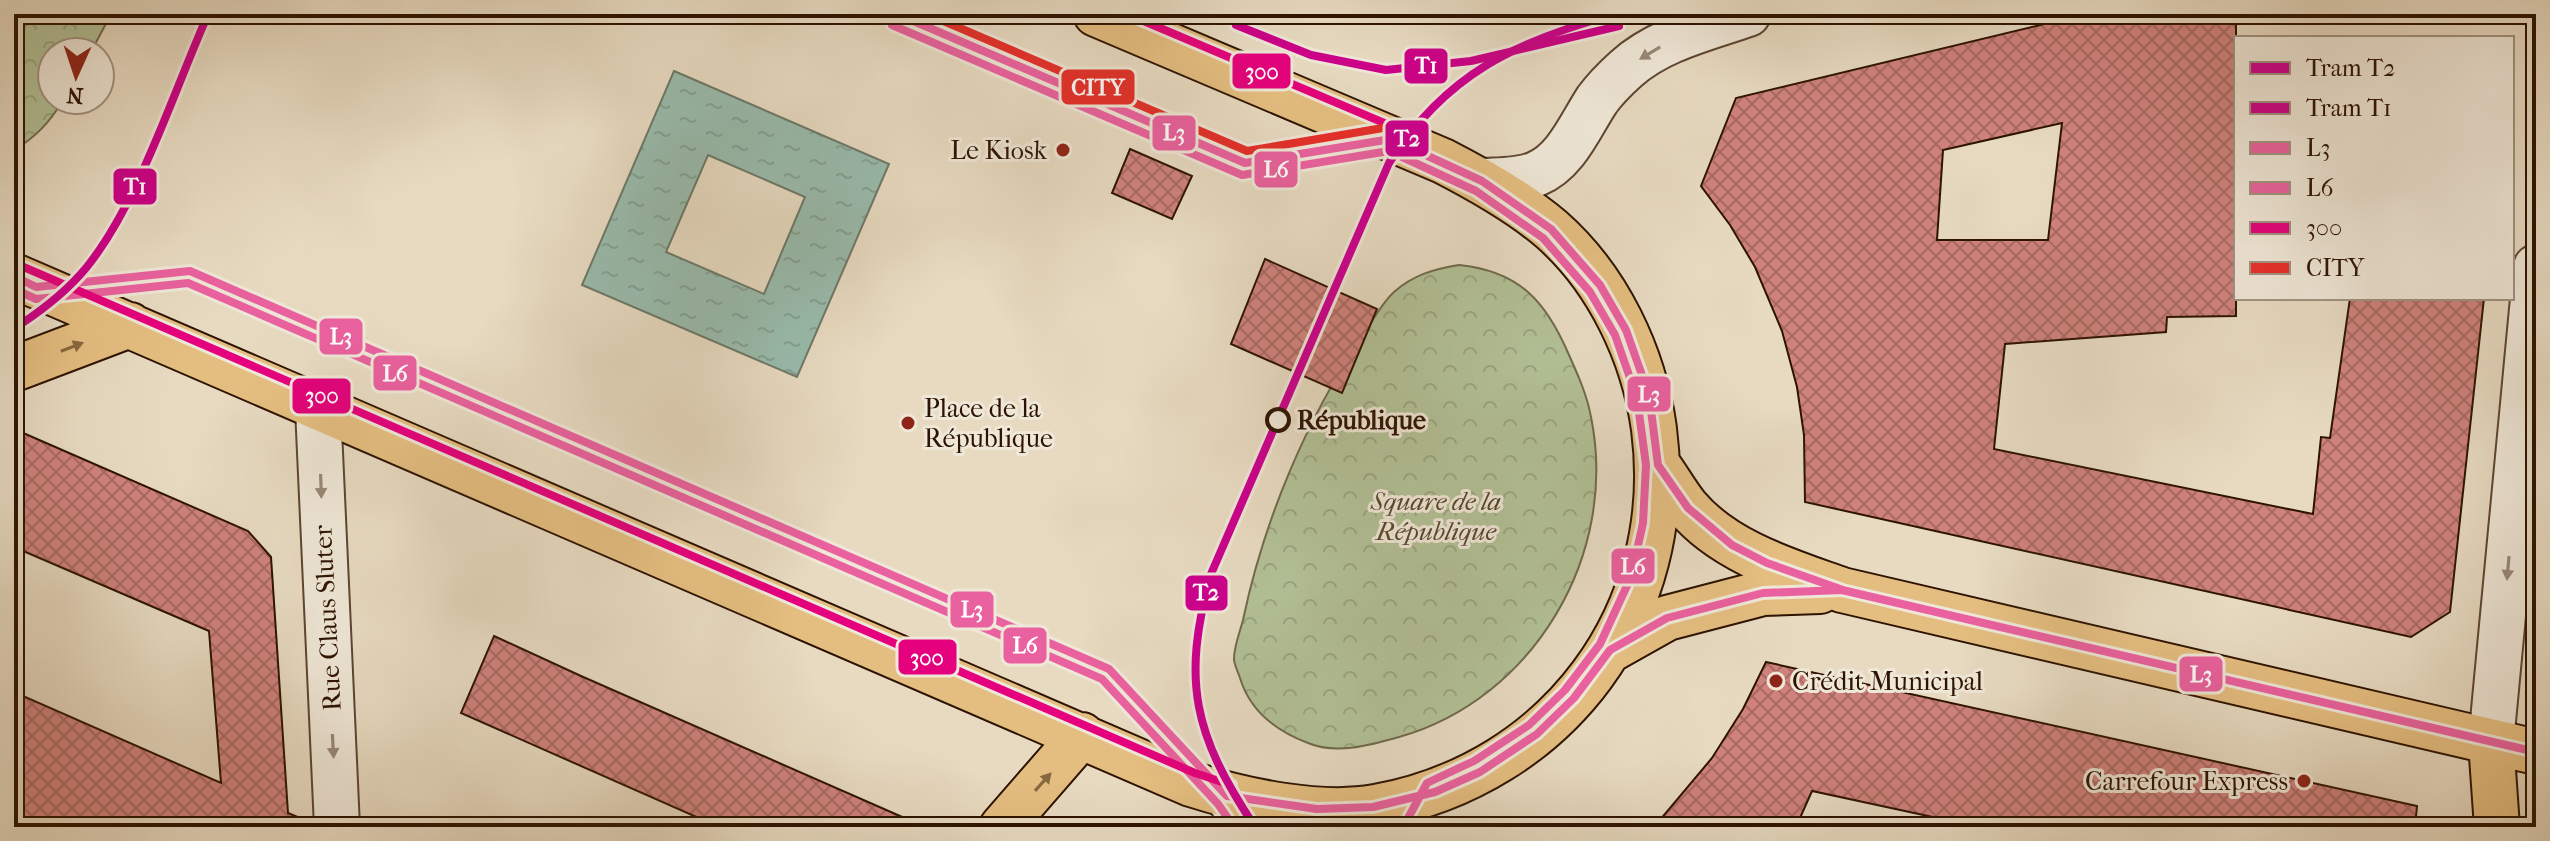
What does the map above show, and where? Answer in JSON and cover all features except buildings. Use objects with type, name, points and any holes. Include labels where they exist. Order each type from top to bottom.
[{"type":"main road","points":[[14,276],[1082,735],[1191,784],[1238,811],[1373,807],[1435,792],[1480,772],[1537,734],[1574,698],[1610,650],[1642,581],[1655,525],[1658,465],[1649,395],[1626,330],[1600,285],[1551,229],[1482,181],[1443,161],[1096,14]]},
{"type":"main road","points":[[14,369],[130,325]]},
{"type":"main road","points":[[1658,465],[1688,508],[1732,545],[1767,563],[1842,590],[2536,752]]},
{"type":"main road","points":[[1610,650],[1667,618],[1763,593],[1842,590]]},
{"type":"main road","points":[[1002,827],[1082,735]]},
{"type":"main road","points":[[2491,742],[2497,827]]},
{"type":"street","points":[[1482,181],[1534,175],[1549,167],[1563,153],[1600,97],[1628,67],[1668,42],[1748,14]]},
{"type":"street","points":[[2491,742],[2536,267]]},
{"type":"street","name":"Rue Claus Sluter","points":[[318,408],[337,827]]},
{"type":"green space","points":[[14,14],[111,14],[99,36],[36,36],[36,116],[52,116],[29,140],[14,150]]},
{"type":"green space","name":"Square de la République","points":[[1459,265],[1498,274],[1528,292],[1551,319],[1582,385],[1591,417],[1596,469],[1592,519],[1578,568],[1556,614],[1526,655],[1490,690],[1447,718],[1399,737],[1354,748],[1319,747],[1285,732],[1257,710],[1244,690],[1235,663],[1236,644],[1263,545],[1290,472],[1323,401],[1381,307],[1394,292],[1416,277]]},
{"type":"water","points":[[674,71],[889,164],[797,377],[582,285]],"holes":[[[708,155],[805,197],[764,294],[666,252]]]},
{"type":"tram line","name":"T2","points":[[1255,827],[1218,764],[1206,735],[1196,677],[1202,612],[1211,574],[1389,163],[1434,106],[1486,65],[1546,36],[1616,14]]},
{"type":"tram line","name":"T1","points":[[21,324],[71,284],[105,242],[153,148],[206,19]]},
{"type":"tram line","name":"T1","points":[[1236,25],[1311,55],[1386,70],[1471,61],[1619,26]]},
{"type":"transit line","name":"L3","points":[[897,14],[1245,163],[1391,139],[1482,181],[1551,229],[1600,285],[1626,330],[1649,395],[1658,465],[1688,508],[1732,545],[1767,563],[1843,590]]},
{"type":"transit line","name":"CITY","points":[[927,14],[1247,151],[1389,127]]},
{"type":"transit line","name":"300","points":[[1127,14],[1396,128]]},
{"type":"transit line","name":"L6","points":[[892,25],[1242,175],[1389,151],[1476,191],[1543,238],[1590,292],[1615,335],[1637,398],[1646,465],[1643,523],[1631,577],[1600,644],[1565,690],[1529,725],[1474,761],[1427,783],[1406,822]]},
{"type":"transit line","name":"300","points":[[19,265],[1195,773],[1231,785]]},
{"type":"transit line","name":"L3","points":[[14,276],[36,287],[190,271],[1109,669],[1227,796],[1317,809],[1373,807],[1435,792],[1480,772],[1537,734],[1574,698],[1610,650],[1667,618],[1763,593],[1842,590],[2536,752]]},
{"type":"transit line","name":"L6","points":[[14,289],[36,299],[188,283],[1102,679],[1218,804],[1234,827]]},
{"type":"place","name":"Le Kiosk","points":[[1063,150]]},
{"type":"place","name":"République","points":[[1278,420]]},
{"type":"place","name":"Place de la République","points":[[908,423]]},
{"type":"place","name":"Crédit Municipal","points":[[1776,681]]},
{"type":"place","name":"Carrefour Express","points":[[2304,781]]}]
